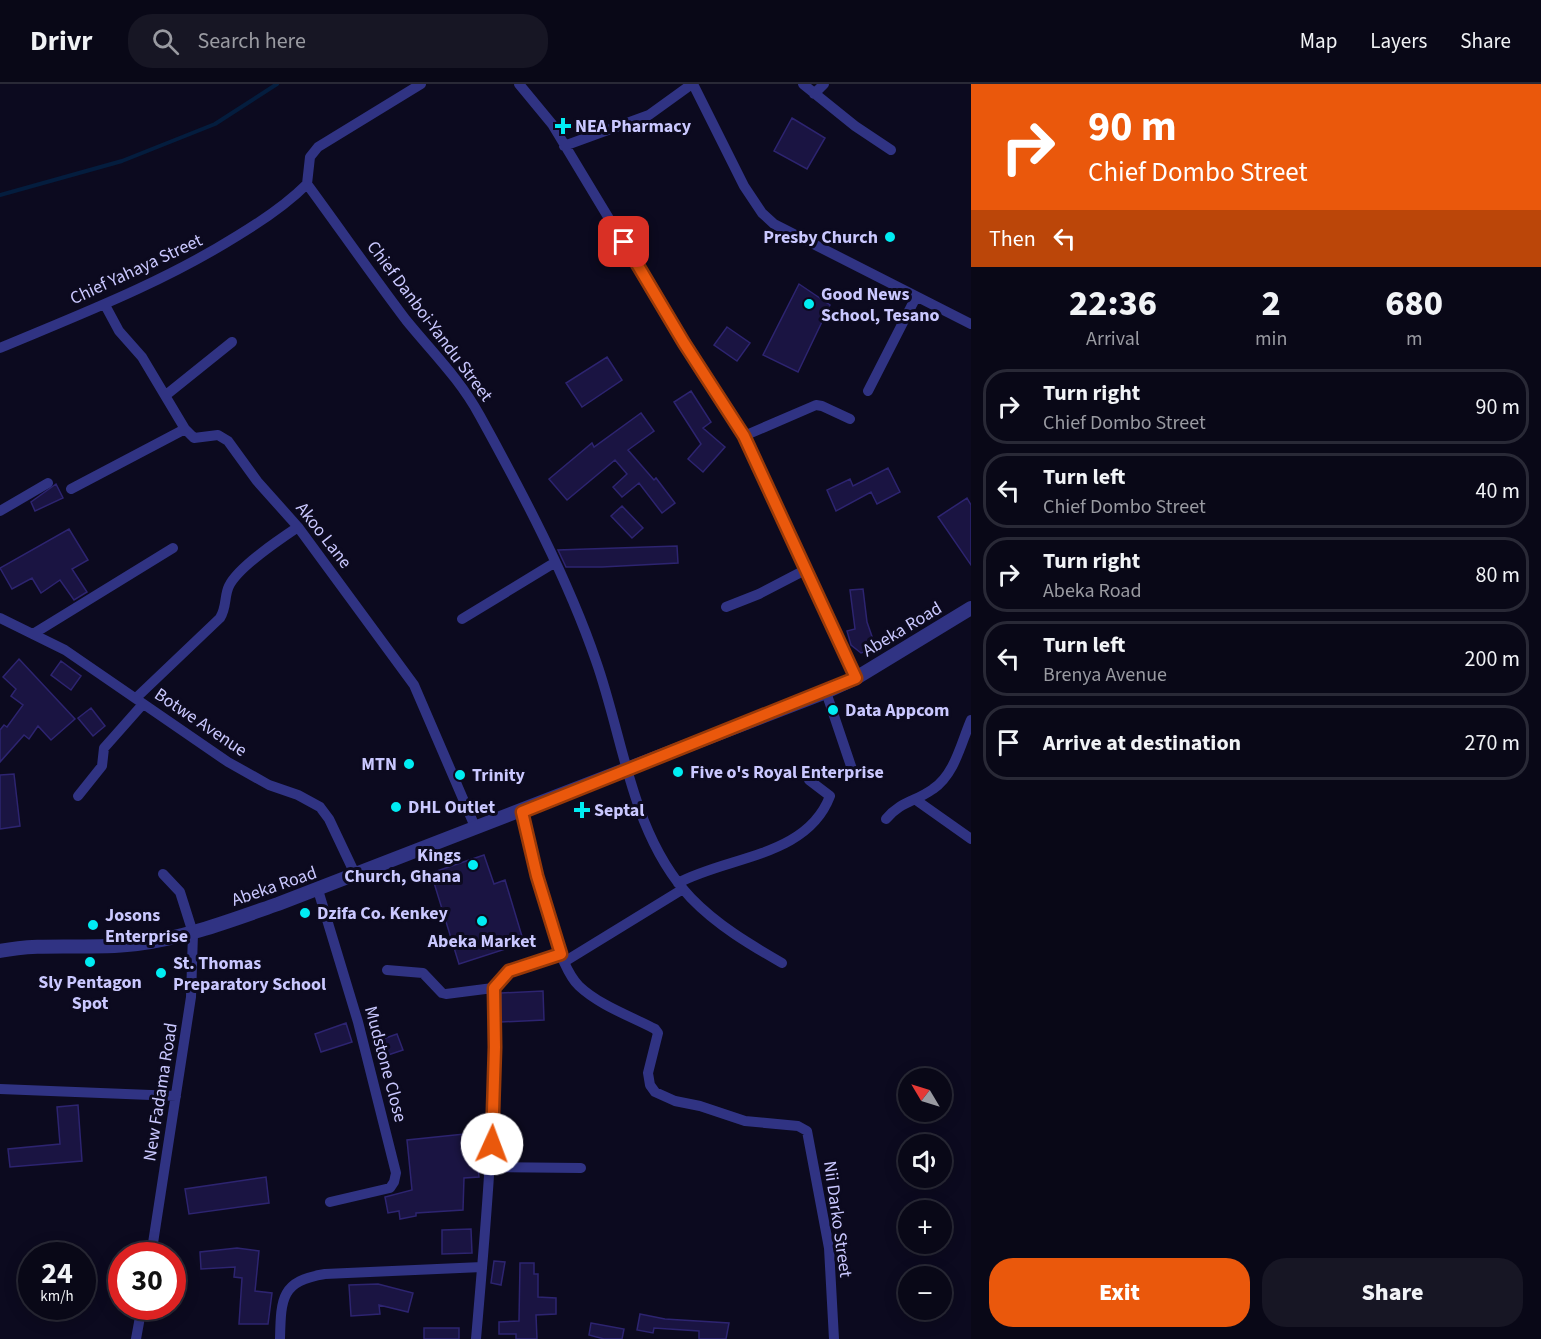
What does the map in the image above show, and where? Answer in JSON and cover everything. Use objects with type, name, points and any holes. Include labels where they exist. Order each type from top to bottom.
[{"type":"street","points":[[307,184],[310,157],[318,147],[421,84]]},
{"type":"street","points":[[519,84],[552,124],[744,436],[856,678]]},
{"type":"street","points":[[564,146],[649,116],[693,84],[744,186],[762,213],[788,233],[971,324]]},
{"type":"street","points":[[803,84],[855,126],[891,150]]},
{"type":"street","points":[[814,94],[824,84]]},
{"type":"street","name":"Chief Yahaya Street","points":[[0,348],[105,305],[209,254],[281,208],[307,184]]},
{"type":"street","name":"Chief Danboi-Yandu Street","points":[[307,184],[406,319],[468,395],[554,563],[597,661],[627,768],[654,843],[681,886],[714,919],[782,963]]},
{"type":"street","points":[[868,391],[916,297]]},
{"type":"street","points":[[71,489],[184,429],[142,357],[119,331],[105,305]]},
{"type":"street","points":[[166,395],[232,342]]},
{"type":"street","points":[[744,436],[816,405],[850,419]]},
{"type":"street","name":"Akoo Lane","points":[[184,429],[194,438],[205,438],[212,434],[224,438],[257,481],[298,527],[414,685],[476,829]]},
{"type":"street","points":[[0,511],[48,483]]},
{"type":"street","points":[[78,796],[102,766],[104,748],[139,701],[225,611],[230,583],[259,555],[298,527]]},
{"type":"street","points":[[33,634],[173,548]]},
{"type":"street","points":[[462,619],[554,563]]},
{"type":"street","points":[[726,608],[807,569]]},
{"type":"street","name":"Abeka Road","points":[[0,951],[74,945],[136,944],[193,933],[318,890],[826,692],[856,678],[971,608]]},
{"type":"street","name":"Botwe Avenue","points":[[0,618],[65,650],[228,762],[268,785],[298,795],[320,807],[329,819],[356,876]]},
{"type":"street","points":[[826,692],[854,775]]},
{"type":"street","points":[[886,819],[897,807],[916,800],[945,778],[971,720]]},
{"type":"street","points":[[387,970],[423,973],[442,993],[446,994],[494,988],[509,971],[562,958],[704,870],[789,842],[808,829],[830,796],[809,780]]},
{"type":"street","points":[[916,800],[971,839]]},
{"type":"street","points":[[522,812],[537,876],[562,958]]},
{"type":"street","name":"New Fadama Road","points":[[153,1242],[191,997],[193,933],[180,892],[163,874]]},
{"type":"street","name":"Mudstone Close","points":[[318,890],[358,1022],[396,1173],[390,1188],[330,1202]]},
{"type":"street","name":"Nii Darko Street","points":[[562,958],[572,978],[580,987],[658,1033],[648,1073],[650,1085],[655,1092],[675,1101],[700,1106],[745,1121],[798,1126],[807,1131],[817,1196],[829,1248],[834,1339]]},
{"type":"street","points":[[476,1339],[492,1167],[494,988]]},
{"type":"street","points":[[0,1089],[177,1096]]},
{"type":"street","points":[[492,1167],[581,1168]]},
{"type":"street","points":[[280,1339],[285,1298],[294,1282],[300,1279],[332,1274],[482,1267]]},
{"type":"street","points":[[136,1339],[139,1320]]},
{"type":"building","points":[[792,118],[825,138],[807,169],[774,151]]},
{"type":"building","points":[[799,284],[830,305],[798,372],[763,355]]},
{"type":"building","points":[[727,327],[750,343],[737,361],[714,345]]},
{"type":"building","points":[[607,357],[622,380],[582,407],[566,383]]},
{"type":"building","points":[[691,391],[711,422],[703,428],[725,447],[703,472],[688,459],[701,444],[674,402]]},
{"type":"building","points":[[641,413],[654,431],[628,450],[654,480],[656,478],[675,503],[662,513],[639,483],[622,497],[613,487],[627,474],[615,460],[567,500],[549,479],[592,443],[594,447]]},
{"type":"building","points":[[888,468],[900,492],[877,504],[871,492],[836,511],[827,490],[850,479],[853,486]]},
{"type":"building","points":[[56,484],[63,498],[35,511],[31,502]]},
{"type":"building","points":[[967,498],[971,505],[971,565],[938,517]]},
{"type":"building","points":[[622,506],[643,528],[632,538],[611,516]]},
{"type":"building","points":[[69,529],[88,560],[72,569],[87,592],[74,600],[60,580],[41,593],[32,578],[12,589],[0,568]]},
{"type":"building","points":[[677,546],[678,563],[602,567],[566,567],[558,550]]},
{"type":"building","points":[[863,589],[867,622],[876,648],[861,653],[851,645],[847,631],[855,629],[850,590]]},
{"type":"building","points":[[19,659],[75,719],[51,740],[38,726],[29,739],[24,735],[0,762],[0,730],[4,725],[7,727],[23,705],[11,696],[16,689],[3,677]]},
{"type":"building","points":[[61,661],[81,676],[71,690],[51,675]]},
{"type":"building","points":[[91,708],[105,726],[93,736],[78,718]]},
{"type":"building","points":[[14,774],[20,826],[0,829],[0,775]]},
{"type":"building","name":"Abeka Market","points":[[484,855],[494,884],[505,880],[524,943],[459,964],[431,873]]},
{"type":"building","points":[[543,991],[544,1020],[501,1022],[501,993]]},
{"type":"building","points":[[346,1023],[352,1042],[321,1052],[315,1034]]},
{"type":"building","points":[[397,1034],[403,1050],[385,1056],[380,1040]]},
{"type":"building","points":[[78,1105],[82,1161],[10,1167],[8,1149],[60,1144],[57,1107]]},
{"type":"building","points":[[474,1133],[479,1177],[464,1178],[463,1210],[416,1213],[416,1216],[400,1219],[399,1211],[388,1213],[385,1197],[412,1190],[407,1140]]},
{"type":"building","points":[[266,1177],[269,1203],[189,1214],[185,1189]]},
{"type":"building","points":[[471,1229],[472,1253],[442,1254],[442,1230]]},
{"type":"building","points":[[237,1248],[259,1251],[255,1291],[272,1293],[268,1324],[239,1324],[242,1278],[234,1277],[235,1267],[201,1269],[200,1252]]},
{"type":"building","points":[[494,1261],[505,1262],[501,1285],[491,1283]]},
{"type":"building","points":[[520,1263],[534,1263],[534,1274],[538,1274],[538,1297],[556,1298],[556,1314],[536,1315],[537,1339],[516,1339],[516,1334],[499,1334],[499,1322],[519,1321]]},
{"type":"building","points":[[378,1284],[413,1293],[408,1312],[379,1305],[380,1314],[351,1316],[349,1285]]},
{"type":"building","points":[[640,1314],[665,1319],[729,1323],[726,1339],[699,1339],[699,1331],[654,1328],[653,1333],[637,1330]]},
{"type":"building","points":[[591,1323],[624,1329],[622,1339],[604,1339],[589,1335]]},
{"type":"building","points":[[424,1328],[459,1328],[459,1339],[424,1339]]},
{"type":"waterway","points":[[0,195],[122,161],[215,124],[277,84]]},
{"type":"place","name":"NEA Pharmacy","points":[[563,126]]},
{"type":"place","name":"Presby Church","points":[[890,237]]},
{"type":"place","name":"Good News School, Tesano","points":[[809,304]]},
{"type":"place","name":"Data Appcom","points":[[833,710]]},
{"type":"place","name":"MTN","points":[[409,764]]},
{"type":"place","name":"Five o's Royal Enterprise","points":[[678,772]]},
{"type":"place","name":"Trinity","points":[[460,775]]},
{"type":"place","name":"DHL Outlet","points":[[396,807]]},
{"type":"place","name":"Septal","points":[[582,810]]},
{"type":"place","name":"Kings Church, Ghana","points":[[473,865]]},
{"type":"place","name":"Dzifa Co. Kenkey","points":[[305,913]]},
{"type":"place","name":"Abeka Market","points":[[482,921]]},
{"type":"place","name":"Josons Enterprise","points":[[93,925]]},
{"type":"place","name":"Sly Pentagon Spot","points":[[90,962]]},
{"type":"place","name":"St. Thomas Preparatory School","points":[[161,973]]},
{"type":"route","points":[[492,1144],[494,988],[501,977],[509,971],[561,954],[537,876],[522,812],[627,768],[826,692],[856,678],[744,436],[684,343],[624,242]]}]
